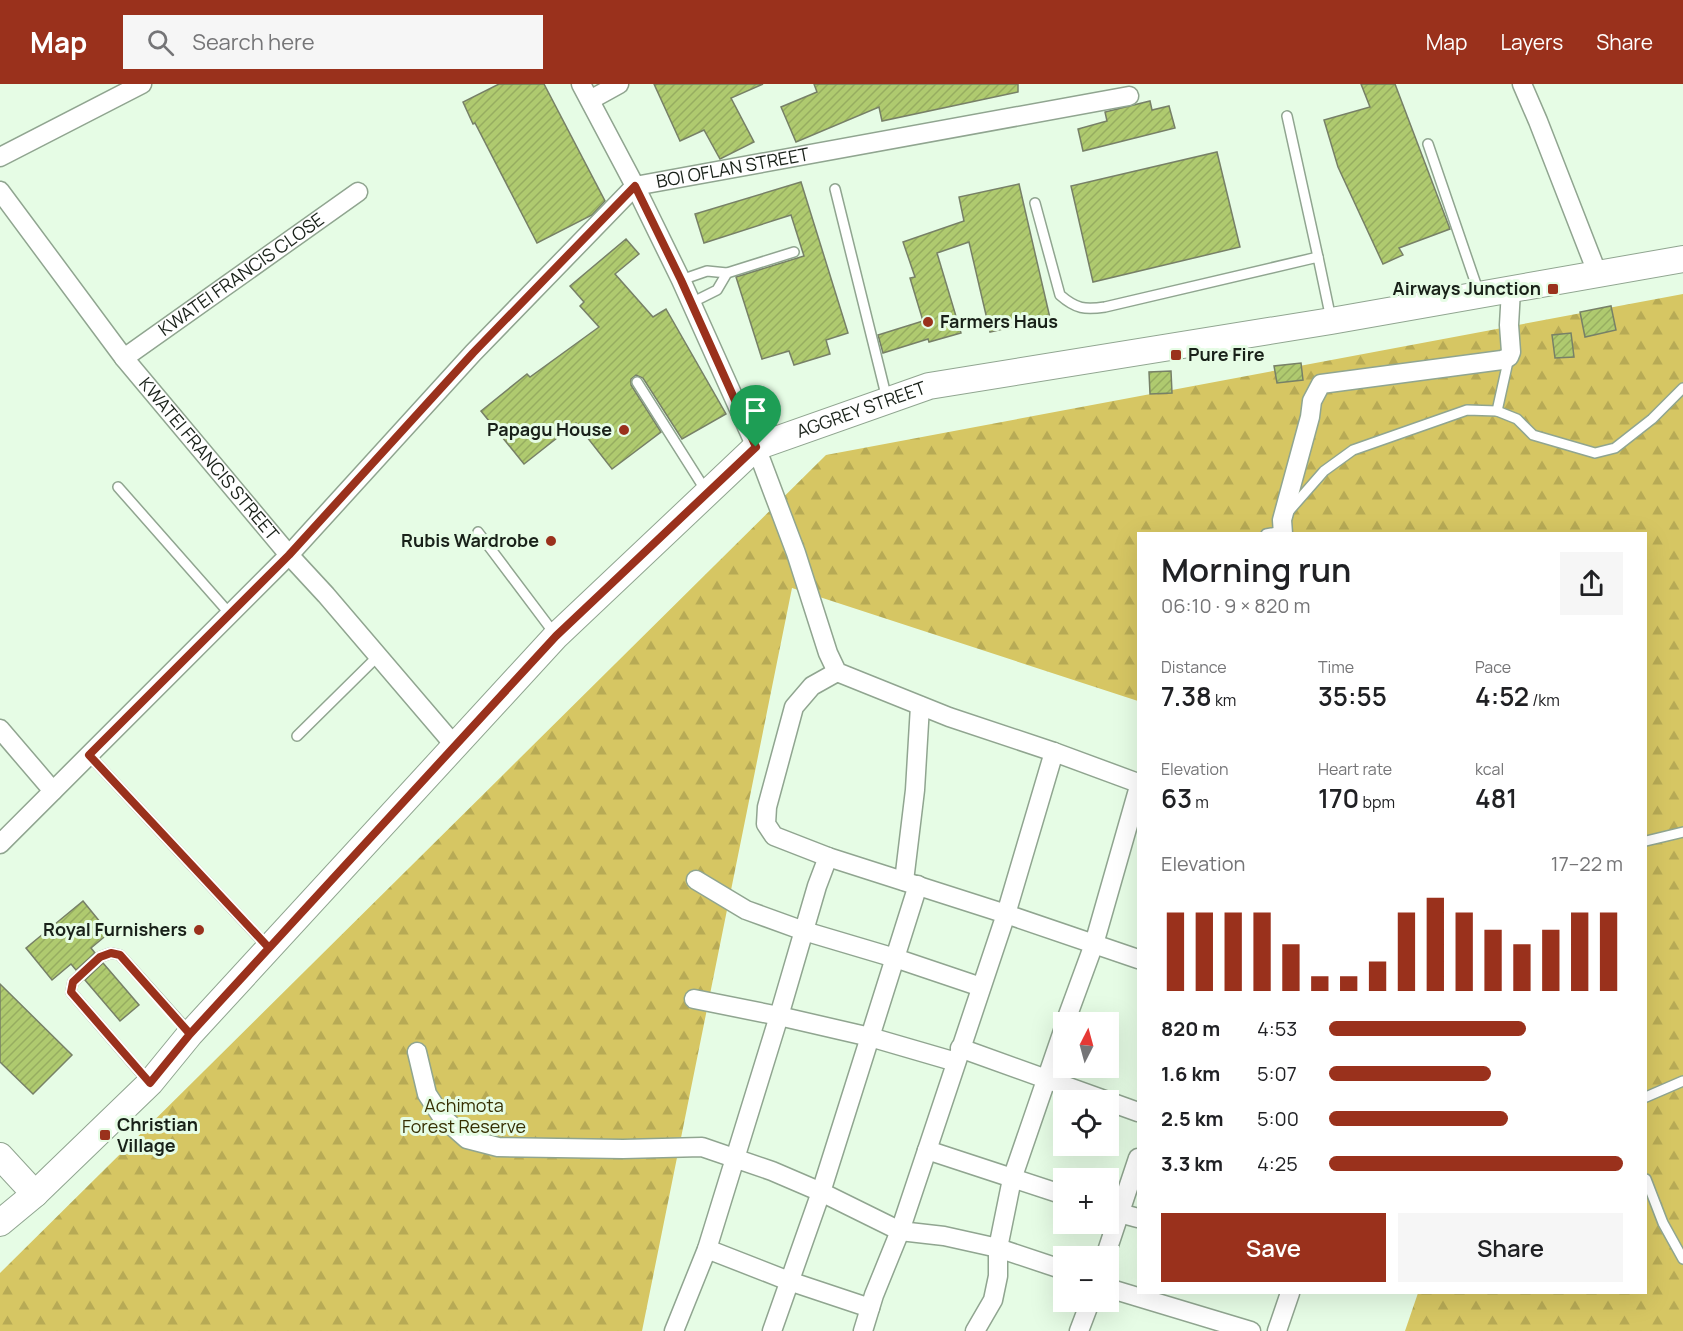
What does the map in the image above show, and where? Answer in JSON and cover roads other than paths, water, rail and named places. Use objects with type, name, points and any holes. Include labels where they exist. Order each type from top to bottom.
[{"type":"main road","name":"AGGREY STREET","points":[[0,1223],[35,1194],[150,1083],[190,1034],[556,636],[756,447],[929,386],[1331,321],[1683,259]]},
{"type":"main road","points":[[0,1156],[35,1194]]},
{"type":"street","points":[[0,157],[142,84]]},
{"type":"street","points":[[619,84],[586,92],[681,280],[756,447],[796,553],[828,653],[837,672],[949,717],[1137,783]]},
{"type":"street","points":[[1522,84],[1539,121],[1598,275]]},
{"type":"street","name":"BOI OFLAN STREET","points":[[0,844],[289,555],[473,353],[635,186],[1129,96]]},
{"type":"street","name":"KWATEI FRANCIS STREET","points":[[0,191],[124,358],[289,555],[455,746]]},
{"type":"street","name":"KWATEI FRANCIS CLOSE","points":[[124,358],[358,192]]},
{"type":"street","points":[[1278,530],[1310,417],[1312,401],[1321,384],[1502,360],[1509,357],[1511,352],[1509,325],[1511,290]]},
{"type":"street","points":[[837,672],[812,686],[794,707],[767,807],[766,824],[774,836],[828,857],[1137,959]]},
{"type":"street","points":[[772,1331],[821,1192],[895,958],[911,883],[920,706]]},
{"type":"street","points":[[0,729],[53,791]]},
{"type":"street","points":[[863,1331],[900,1231],[1006,914],[1054,752]]},
{"type":"street","points":[[1069,1012],[1094,944],[1137,794]]},
{"type":"street","points":[[674,1331],[707,1249],[817,886],[828,857]]},
{"type":"street","points":[[696,880],[746,910],[804,931],[981,987]]},
{"type":"street","points":[[694,999],[958,1055],[1045,1078],[1137,1112]]},
{"type":"street","points":[[417,1052],[427,1094],[442,1117],[467,1139],[498,1147],[623,1149],[702,1147],[772,1171],[900,1231],[945,1236],[998,1248],[1053,1266]]},
{"type":"street","points":[[975,1331],[993,1300],[998,1276],[998,1248],[1012,1179],[1053,1057]]},
{"type":"street","points":[[927,1150],[1053,1192]]},
{"type":"street","points":[[1119,1201],[1137,1160]]},
{"type":"street","points":[[1119,1213],[1137,1218]]},
{"type":"street","points":[[707,1249],[789,1281],[870,1308]]},
{"type":"street","points":[[1119,1291],[1251,1331]]},
{"type":"street","points":[[1277,1331],[1290,1294]]},
{"type":"street","points":[[1079,1331],[1086,1312]]},
{"type":"lane","points":[[1287,116],[1331,321]]},
{"type":"lane","points":[[1428,144],[1480,295]]},
{"type":"lane","points":[[835,189],[887,401]]},
{"type":"lane","points":[[1035,203],[1060,295],[1070,304],[1087,310],[1318,257]]},
{"type":"lane","points":[[681,280],[707,271],[727,273],[794,252]]},
{"type":"lane","points":[[691,303],[717,290],[727,273]]},
{"type":"lane","points":[[1497,411],[1509,357]]},
{"type":"lane","points":[[637,382],[707,494]]},
{"type":"lane","points":[[1278,530],[1324,471],[1353,450],[1467,410],[1497,411],[1517,419],[1533,435],[1594,453],[1616,448],[1652,419],[1683,388]]},
{"type":"lane","points":[[118,487],[230,614]]},
{"type":"lane","points":[[478,532],[556,636]]},
{"type":"lane","points":[[297,736],[377,657]]},
{"type":"lane","points":[[89,755],[269,948]]},
{"type":"lane","points":[[1647,841],[1683,832]]},
{"type":"lane","points":[[150,1083],[71,992],[73,982],[100,957],[111,953],[120,955],[190,1034]]},
{"type":"lane","points":[[1647,1097],[1683,1081]]},
{"type":"lane","points":[[1649,1199],[1683,1259]]},
{"type":"place","name":"Airways Junction","points":[[1553,289]]},
{"type":"place","name":"Farmers Haus","points":[[928,322]]},
{"type":"place","name":"Pure Fire","points":[[1176,355]]},
{"type":"place","name":"Papagu House","points":[[624,430]]},
{"type":"place","name":"Rubis Wardrobe","points":[[551,541]]},
{"type":"place","name":"Royal Furnishers","points":[[199,930]]},
{"type":"place","name":"Christian Village","points":[[105,1135]]},
{"type":"park label","name":"Achimota Forest Reserve","points":[[464,1116]]}]
